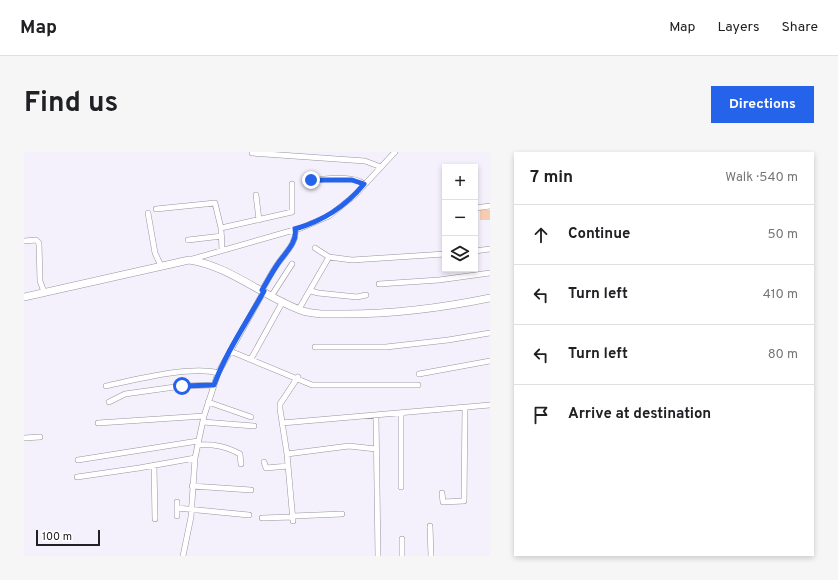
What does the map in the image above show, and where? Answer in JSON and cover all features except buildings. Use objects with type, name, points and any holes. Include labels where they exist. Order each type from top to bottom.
[{"type":"main road","points":[[24,297],[189,260],[206,264],[298,309],[320,314],[378,314],[443,307],[490,298]]},
{"type":"street","points":[[189,260],[295,229],[329,216],[355,195],[394,152]]},
{"type":"street","points":[[252,153],[365,161],[381,167]]},
{"type":"street","points":[[311,180],[352,180],[364,184]]},
{"type":"street","points":[[221,228],[292,212],[292,184]]},
{"type":"street","points":[[256,195],[259,220]]},
{"type":"street","points":[[156,209],[213,203],[216,205],[221,228],[222,250]]},
{"type":"street","points":[[478,208],[490,206]]},
{"type":"street","points":[[148,213],[155,253],[161,266]]},
{"type":"street","points":[[183,556],[191,509],[195,458],[202,422],[208,402],[218,373],[277,264],[291,246],[296,236],[295,229]]},
{"type":"street","points":[[188,240],[222,236]]},
{"type":"street","points":[[24,241],[36,240],[39,242],[40,281],[44,292]]},
{"type":"street","points":[[316,248],[329,256],[352,260],[442,254]]},
{"type":"street","points":[[478,251],[490,249]]},
{"type":"street","points":[[298,309],[311,291],[329,256]]},
{"type":"street","points":[[272,295],[292,264]]},
{"type":"street","points":[[379,284],[439,280],[490,272]]},
{"type":"street","points":[[311,291],[357,297],[366,295]]},
{"type":"street","points":[[252,359],[283,301]]},
{"type":"street","points":[[315,347],[386,347],[448,340],[490,332]]},
{"type":"street","points":[[230,351],[298,377],[312,384],[324,386],[418,385]]},
{"type":"street","points":[[419,374],[490,361]]},
{"type":"street","points":[[106,386],[174,373],[205,371],[218,373]]},
{"type":"street","points":[[293,518],[287,454],[280,404],[298,377]]},
{"type":"street","points":[[110,402],[124,394],[182,386],[214,385]]},
{"type":"street","points":[[208,402],[251,417]]},
{"type":"street","points":[[282,423],[490,405]]},
{"type":"street","points":[[442,493],[443,502],[464,501],[464,408]]},
{"type":"street","points":[[401,413],[401,486]]},
{"type":"street","points":[[98,423],[204,416]]},
{"type":"street","points":[[376,416],[378,556]]},
{"type":"street","points":[[202,422],[254,426]]},
{"type":"street","points":[[24,438],[40,437]]},
{"type":"street","points":[[78,460],[198,443],[215,444],[228,448],[240,454],[241,464]]},
{"type":"street","points":[[287,454],[349,446],[376,449]]},
{"type":"street","points":[[77,477],[154,466],[195,458]]},
{"type":"street","points":[[264,462],[266,468],[288,466]]},
{"type":"street","points":[[154,466],[155,519]]},
{"type":"street","points":[[192,486],[251,490]]},
{"type":"street","points":[[177,516],[177,505],[191,509],[249,515]]},
{"type":"street","points":[[262,518],[293,518],[342,514]]},
{"type":"street","points":[[430,526],[431,556]]},
{"type":"street","points":[[402,539],[402,556]]},
{"type":"route","points":[[182,386],[204,384],[214,385],[218,373],[264,291],[262,290],[277,264],[291,246],[296,236],[295,229],[301,228],[329,216],[355,195],[364,184],[360,181],[352,180],[311,180]]}]
